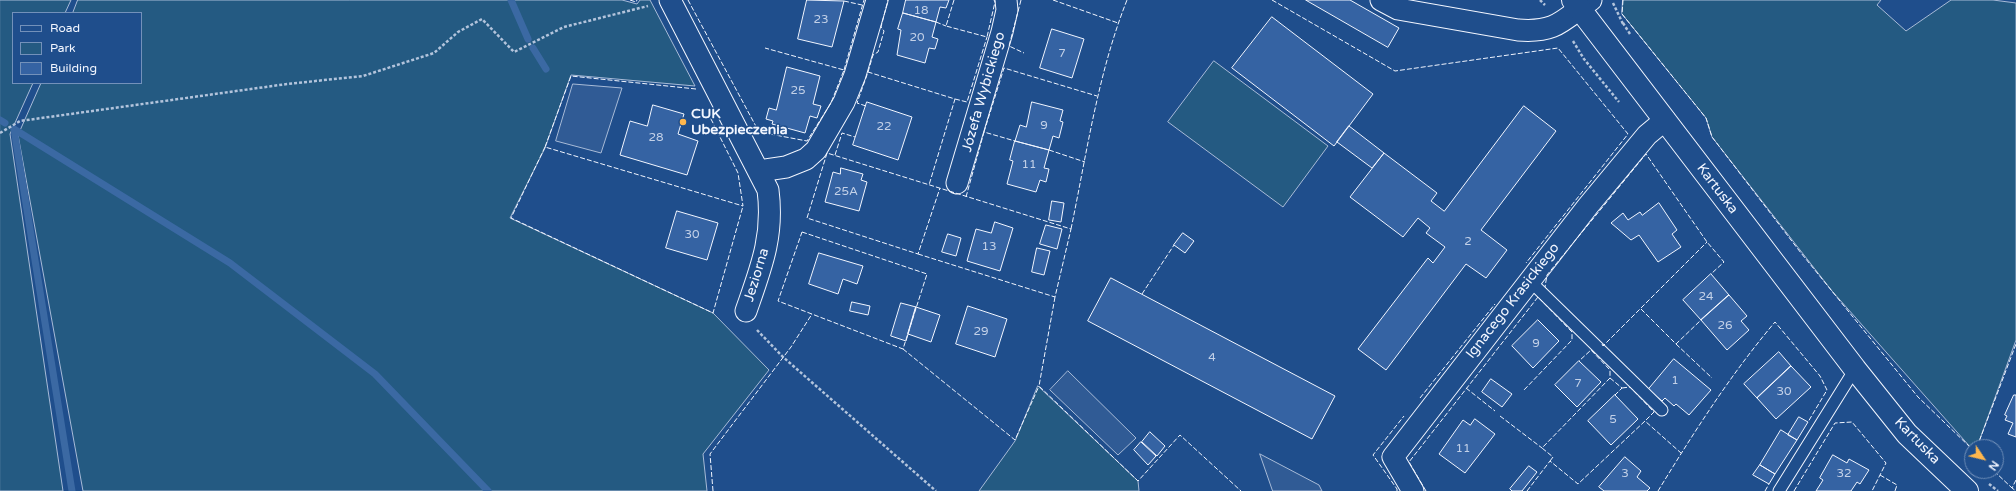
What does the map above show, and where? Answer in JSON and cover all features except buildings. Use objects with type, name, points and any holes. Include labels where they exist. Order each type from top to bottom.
[{"type":"main road","name":"Kartuska","points":[[1581,3],[1665,120],[1855,369],[1907,434],[1967,491]]},
{"type":"street","points":[[759,171],[786,167],[806,159],[816,150],[844,102],[855,75],[877,0]]},
{"type":"street","name":"Józefa Wybickiego","points":[[958,183],[1002,32],[1007,10],[1006,0]]},
{"type":"street","name":"Kartuska","points":[[1381,0],[1398,9],[1518,30],[1536,31],[1561,23],[1581,3]]},
{"type":"street","name":"Jeziorna","points":[[670,1],[768,190],[771,214],[764,262],[746,310]]},
{"type":"street","name":"Ignacego Krasickiego","points":[[1413,491],[1393,457],[1529,280],[1647,135],[1665,120]]},
{"type":"lane","points":[[1529,280],[1662,410]]},
{"type":"lane","points":[[1779,491],[1855,369]]},
{"type":"path","points":[[0,133],[20,121],[288,84],[363,76],[434,53],[458,32],[482,19],[514,52],[564,27],[670,1]]},
{"type":"path","name":"Jeziorna","points":[[746,310],[755,328],[784,357],[936,491]]},
{"type":"green space","points":[[0,0],[71,0],[65,12],[12,12],[12,84],[33,84],[10,134],[63,491],[0,491]]},
{"type":"green space","points":[[78,0],[622,0],[637,4],[640,0],[650,0],[695,86],[571,75],[545,148],[510,218],[713,313],[769,370],[703,454],[707,491],[83,491],[18,135],[41,84],[142,84],[142,12],[73,12]]},
{"type":"green space","points":[[1623,0],[1881,0],[1877,5],[1906,31],[1951,0],[1993,0],[2016,3],[2016,340],[1980,439],[1964,440],[1832,291],[1712,137],[1706,118],[1622,14]]},
{"type":"green space","points":[[1214,61],[1328,146],[1283,207],[1168,122]]},
{"type":"green space","points":[[1038,386],[1138,481],[1139,491],[979,491],[1015,441]]},
{"type":"shaded area","points":[[573,84],[622,88],[601,153],[556,141]]},
{"type":"shaded area","points":[[1068,371],[1136,438],[1118,455],[1050,390]]},
{"type":"shaded area","points":[[1260,454],[1319,485],[1322,491],[1273,491]]},
{"type":"waterway","points":[[511,0],[528,39]]},
{"type":"waterway","points":[[533,48],[546,69]]},
{"type":"waterway","points":[[0,120],[5,123]]},
{"type":"waterway","points":[[14,129],[230,263],[375,374],[488,491]]},
{"type":"waterway","points":[[14,129],[72,491]]},
{"type":"fence","points":[[630,0],[636,2],[637,0]]},
{"type":"fence","points":[[688,0],[759,132],[807,141],[831,103],[844,70],[765,48]]},
{"type":"fence","points":[[844,70],[864,0]]},
{"type":"fence","points":[[868,72],[873,55],[878,52],[884,31],[881,27],[888,0]]},
{"type":"fence","points":[[954,0],[946,26],[987,37],[995,2],[994,0]]},
{"type":"fence","points":[[1021,0],[1009,46],[1024,53]]},
{"type":"fence","points":[[1053,0],[1118,23]]},
{"type":"fence","points":[[1071,229],[1101,84],[1108,56],[1127,0]]},
{"type":"fence","points":[[1272,0],[1395,71],[1558,48],[1628,134],[1526,263]]},
{"type":"fence","points":[[1623,0],[1622,14],[1706,118],[1712,137],[1801,253],[1918,397],[1964,441]]},
{"type":"fence","points":[[844,1],[862,5]]},
{"type":"fence","points":[[936,22],[946,26]]},
{"type":"fence","points":[[955,99],[967,102],[987,37]]},
{"type":"fence","points":[[984,132],[1004,68],[1097,96]]},
{"type":"fence","points":[[866,106],[857,103],[868,72],[955,99],[929,185]]},
{"type":"fence","points":[[696,89],[571,76],[545,147],[743,206],[738,173],[710,117]]},
{"type":"fence","points":[[966,197],[984,132],[1015,141]]},
{"type":"fence","points":[[835,155],[842,133],[855,137]]},
{"type":"fence","points":[[545,147],[511,218],[713,313],[743,206]]},
{"type":"fence","points":[[1049,150],[1085,162]]},
{"type":"fence","points":[[918,254],[1055,297],[1071,229],[827,153],[807,218],[918,254],[940,188]]},
{"type":"fence","points":[[1547,289],[1545,287],[1547,275],[1646,154],[1707,242],[1724,262],[1711,274]]},
{"type":"fence","points":[[802,232],[927,274],[903,349],[778,301],[802,232]]},
{"type":"fence","points":[[1602,344],[1603,346],[1707,242]]},
{"type":"fence","points":[[1142,294],[1174,245]]},
{"type":"fence","points":[[1055,297],[1039,386],[1138,481],[1180,435],[1241,491]]},
{"type":"fence","points":[[1426,491],[1409,462],[1538,297],[1572,332],[1572,340],[1523,391]]},
{"type":"fence","points":[[1420,398],[1495,304]]},
{"type":"fence","points":[[1641,309],[1676,344],[1701,320]]},
{"type":"fence","points":[[713,491],[710,454],[791,347],[812,314]]},
{"type":"fence","points":[[1658,491],[1685,447],[1743,362],[1775,322],[1820,376],[1827,390],[1808,422]]},
{"type":"fence","points":[[1676,344],[1712,378]]},
{"type":"fence","points":[[1980,439],[2016,344]]},
{"type":"fence","points":[[903,349],[1015,440],[1039,386]]},
{"type":"fence","points":[[1550,461],[1553,457],[1542,448],[1610,378],[1610,370],[1591,350],[1579,361]]},
{"type":"fence","points":[[1610,378],[1622,388],[1615,395]]},
{"type":"fence","points":[[1622,388],[1630,387],[1654,412],[1645,421]]},
{"type":"fence","points":[[1466,388],[1495,411]]},
{"type":"fence","points":[[1397,491],[1373,455],[1404,416]]},
{"type":"fence","points":[[1500,416],[1542,448]]},
{"type":"fence","points":[[1527,491],[1550,461],[1578,484],[1645,421],[1681,453]]},
{"type":"fence","points":[[1794,491],[1835,423],[1852,422],[1886,463],[1872,491]]},
{"type":"fence","points":[[1880,475],[1897,485],[1895,491]]},
{"type":"fence","points":[[2002,479],[2012,488]]},
{"type":"fence","points":[[2016,480],[2012,488],[2016,491]]},
{"type":"fence","points":[[1765,491],[1769,484]]},
{"type":"place","name":"CUK Ubezpieczenia","points":[[683,122]]}]
